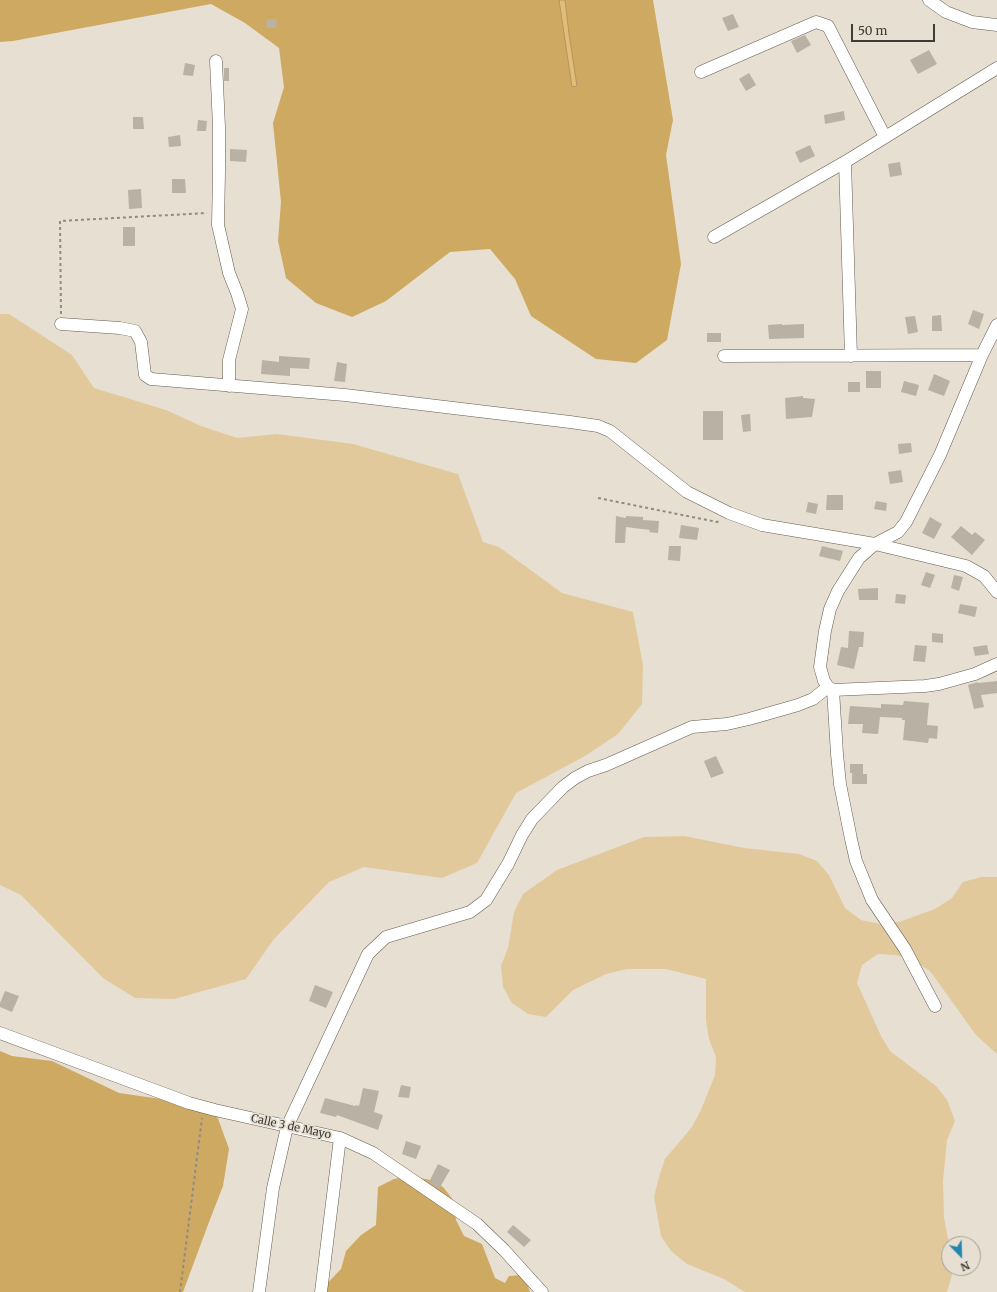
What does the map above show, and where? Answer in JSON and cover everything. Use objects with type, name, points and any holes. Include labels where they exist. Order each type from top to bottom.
[{"type":"street","points":[[929,0],[946,12],[972,22],[997,25]]},
{"type":"street","points":[[701,72],[816,22],[828,26],[886,137]]},
{"type":"street","points":[[216,61],[219,127],[218,225],[222,249],[242,309],[229,360],[230,386]]},
{"type":"street","points":[[714,237],[845,162],[997,68]]},
{"type":"street","points":[[845,162],[851,356]]},
{"type":"street","points":[[62,324],[120,328],[135,331],[142,342],[145,375],[151,379],[345,395],[598,426],[610,430],[687,492],[735,516],[762,525],[875,544],[949,560],[966,566],[984,576],[997,592]]},
{"type":"street","points":[[935,1006],[905,949],[872,900],[856,861],[840,784],[831,689],[824,682],[820,667],[824,631],[830,609],[838,592],[859,558],[875,544],[898,532],[906,522],[940,455],[982,355],[997,325]]},
{"type":"street","points":[[724,356],[982,355]]},
{"type":"street","points":[[259,1292],[273,1188],[287,1127],[368,954],[386,937],[470,912],[486,900],[508,864],[522,835],[532,819],[563,787],[588,771],[606,765],[692,727],[727,724],[749,719],[798,705],[831,689],[925,686],[939,684],[975,674],[997,664]]},
{"type":"street","name":"Calle 3 de Mayo","points":[[0,1034],[189,1103],[287,1127],[340,1138],[373,1153],[477,1224],[504,1250],[542,1292]]},
{"type":"street","points":[[321,1292],[340,1138]]},
{"type":"path","points":[[62,324],[60,221],[218,212]]},
{"type":"path","points":[[598,498],[717,522],[735,516]]},
{"type":"path","points":[[180,1292],[204,1107]]},
{"type":"shaded area","points":[[0,0],[653,0],[673,120],[666,155],[681,264],[667,340],[636,363],[596,359],[531,316],[515,279],[490,249],[450,252],[386,301],[352,317],[316,303],[286,278],[278,241],[281,202],[273,123],[284,87],[279,48],[245,23],[211,4],[13,41],[0,42]]},
{"type":"shaded area","points":[[559,0],[565,0],[577,86],[572,87]]},
{"type":"shaded area","points":[[0,314],[9,314],[72,355],[94,388],[166,410],[201,426],[237,438],[277,434],[353,444],[458,474],[483,542],[499,547],[562,593],[633,612],[643,665],[642,704],[618,734],[585,756],[516,793],[477,863],[442,878],[364,867],[329,882],[274,939],[246,979],[174,999],[135,998],[103,978],[21,895],[0,885]]},
{"type":"shaded area","points":[[684,836],[744,848],[799,854],[817,861],[829,875],[845,908],[861,920],[880,924],[899,922],[935,909],[952,898],[963,882],[981,877],[997,877],[997,1054],[976,1035],[930,971],[914,961],[896,955],[878,954],[862,965],[857,983],[881,1036],[890,1051],[936,1086],[947,1100],[955,1121],[947,1140],[943,1181],[944,1218],[947,1236],[941,1236],[941,1276],[952,1276],[947,1292],[745,1292],[724,1279],[687,1264],[671,1251],[661,1236],[654,1197],[665,1159],[692,1127],[701,1110],[715,1075],[716,1057],[709,1039],[706,1020],[706,979],[666,969],[627,969],[606,974],[573,990],[546,1017],[528,1014],[512,1003],[503,987],[501,966],[508,948],[514,912],[523,894],[557,870],[644,837]]},
{"type":"shaded area","points":[[0,1051],[12,1056],[52,1061],[119,1093],[189,1103],[215,1110],[229,1149],[223,1186],[183,1292],[0,1292]]},
{"type":"shaded area","points":[[411,1176],[430,1180],[443,1187],[454,1201],[456,1220],[464,1236],[482,1244],[495,1278],[505,1283],[509,1276],[524,1275],[530,1292],[319,1292],[341,1269],[346,1251],[361,1235],[376,1225],[378,1187],[394,1179]]},
{"type":"building","points":[[733,14],[739,27],[728,31],[722,18]]},
{"type":"building","points":[[267,19],[277,19],[276,28],[266,28]]},
{"type":"building","points":[[805,35],[811,45],[797,53],[791,41]]},
{"type":"building","points":[[929,50],[937,64],[918,74],[910,60]]},
{"type":"building","points":[[185,63],[195,65],[193,76],[183,75]]},
{"type":"building","points":[[224,68],[229,68],[229,81],[224,81]]},
{"type":"building","points":[[749,73],[756,85],[746,91],[739,79]]},
{"type":"building","points":[[844,111],[845,120],[825,124],[824,115]]},
{"type":"building","points":[[133,117],[143,117],[144,129],[133,129]]},
{"type":"building","points":[[198,120],[207,121],[206,131],[197,131]]},
{"type":"building","points":[[180,135],[181,146],[169,147],[168,137]]},
{"type":"building","points":[[810,145],[815,156],[800,163],[795,152]]},
{"type":"building","points":[[230,149],[247,150],[246,162],[230,161]]},
{"type":"building","points":[[900,162],[902,175],[890,177],[888,164]]},
{"type":"building","points":[[172,179],[185,179],[186,193],[172,193]]},
{"type":"building","points":[[141,189],[142,208],[129,209],[128,190]]},
{"type":"building","points":[[123,227],[135,227],[135,246],[123,246]]},
{"type":"building","points":[[973,310],[984,314],[979,329],[968,324]]},
{"type":"building","points":[[941,315],[942,331],[932,331],[932,316]]},
{"type":"building","points":[[915,316],[918,332],[908,334],[905,317]]},
{"type":"building","points":[[804,324],[804,338],[769,339],[768,325]]},
{"type":"building","points":[[707,333],[721,333],[721,342],[707,342]]},
{"type":"building","points":[[279,356],[310,358],[309,369],[290,368],[290,376],[261,374],[262,360],[279,362]]},
{"type":"building","points":[[337,362],[347,364],[345,382],[334,381]]},
{"type":"building","points":[[866,371],[881,371],[881,388],[866,388]]},
{"type":"building","points":[[934,374],[950,381],[944,396],[928,390]]},
{"type":"building","points":[[904,381],[919,385],[916,396],[901,392]]},
{"type":"building","points":[[848,382],[860,382],[860,392],[848,392]]},
{"type":"building","points":[[803,396],[803,398],[815,399],[812,417],[786,419],[785,398]]},
{"type":"building","points":[[703,411],[723,411],[723,440],[703,440]]},
{"type":"building","points":[[750,414],[751,431],[743,432],[741,415]]},
{"type":"building","points":[[911,443],[912,452],[899,454],[898,444]]},
{"type":"building","points":[[901,470],[903,482],[890,484],[888,472]]},
{"type":"building","points":[[827,495],[843,495],[843,510],[826,510]]},
{"type":"building","points":[[876,501],[887,503],[886,511],[874,509]]},
{"type":"building","points":[[808,502],[818,504],[816,514],[806,512]]},
{"type":"building","points":[[616,516],[626,518],[626,516],[643,517],[643,520],[659,521],[658,533],[649,532],[650,530],[626,527],[625,543],[615,543]]},
{"type":"building","points":[[930,517],[942,524],[934,539],[922,533]]},
{"type":"building","points":[[681,525],[699,528],[697,540],[679,538]]},
{"type":"building","points":[[961,526],[972,535],[975,532],[985,540],[972,555],[951,537]]},
{"type":"building","points":[[669,546],[681,546],[680,561],[668,560]]},
{"type":"building","points":[[822,546],[843,551],[840,561],[819,556]]},
{"type":"building","points":[[926,572],[935,575],[930,588],[921,585]]},
{"type":"building","points":[[954,575],[963,577],[959,591],[951,588]]},
{"type":"building","points":[[878,588],[878,600],[859,600],[858,589]]},
{"type":"building","points":[[896,594],[906,595],[905,604],[895,603]]},
{"type":"building","points":[[960,604],[977,607],[975,617],[958,613]]},
{"type":"building","points":[[849,631],[864,632],[863,647],[859,647],[854,669],[837,665],[841,647],[848,648]]},
{"type":"building","points":[[932,633],[943,634],[943,643],[932,642]]},
{"type":"building","points":[[915,645],[927,646],[925,662],[913,661]]},
{"type":"building","points":[[987,645],[989,654],[975,656],[973,647]]},
{"type":"building","points":[[997,681],[997,693],[981,695],[984,707],[974,709],[968,685],[978,682]]},
{"type":"building","points":[[904,701],[929,703],[927,725],[938,726],[937,739],[929,738],[928,743],[903,740],[905,720],[902,720],[902,718],[880,717],[878,734],[862,733],[863,724],[848,724],[850,706],[881,708],[881,704],[903,705]]},
{"type":"building","points":[[716,756],[724,773],[711,778],[704,761]]},
{"type":"building","points":[[850,764],[863,764],[863,774],[867,774],[867,784],[852,784]]},
{"type":"building","points":[[315,985],[333,992],[326,1008],[309,1001]]},
{"type":"building","points":[[5,991],[19,996],[12,1012],[0,1007]]},
{"type":"building","points":[[401,1085],[411,1087],[409,1098],[398,1097]]},
{"type":"building","points":[[363,1088],[379,1091],[374,1112],[383,1115],[378,1130],[337,1115],[336,1117],[320,1113],[325,1098],[359,1106]]},
{"type":"building","points":[[406,1141],[421,1146],[416,1159],[402,1154]]},
{"type":"building","points":[[438,1164],[450,1170],[439,1189],[429,1182]]},
{"type":"building","points":[[513,1225],[531,1240],[524,1247],[507,1232]]}]
